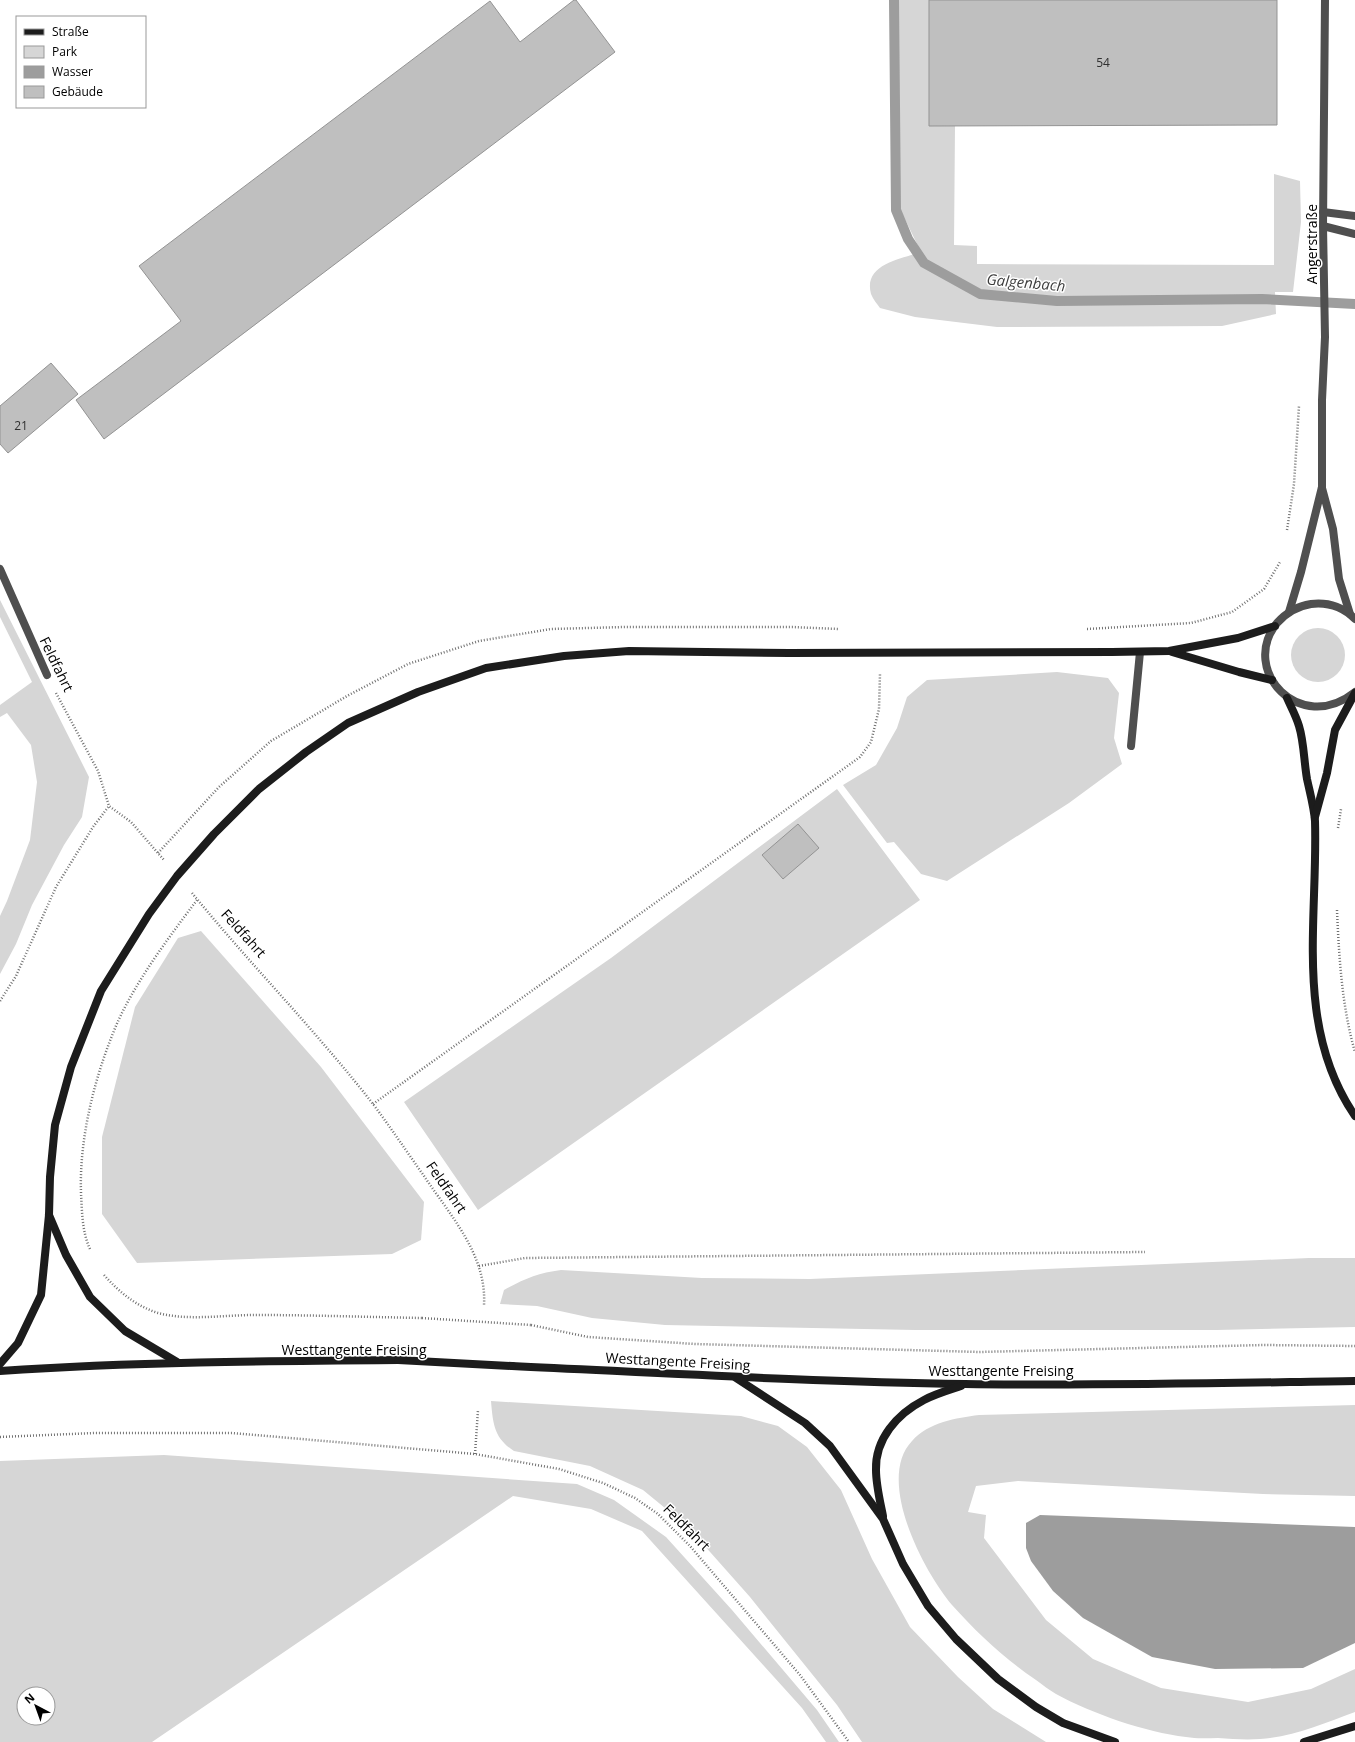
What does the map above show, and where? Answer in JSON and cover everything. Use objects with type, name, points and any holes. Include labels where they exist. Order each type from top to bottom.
[{"type":"main road","points":[[0,1364],[18,1343],[41,1295],[49,1215],[50,1177],[55,1125],[70,1067],[102,991],[136,935],[177,876],[214,834],[259,789],[306,752],[348,724],[418,692],[486,668],[564,656],[629,651],[880,653],[1170,651],[1238,638],[1275,626]]},
{"type":"main road","points":[[1170,651],[1239,672],[1272,680]]},
{"type":"main road","points":[[1315,820],[1336,730],[1355,692]]},
{"type":"main road","points":[[1287,698],[1299,726],[1315,820],[1312,943],[1314,990],[1318,1025],[1325,1055],[1336,1084],[1355,1116]]},
{"type":"main road","points":[[49,1215],[66,1255],[90,1297],[126,1331],[178,1362]]},
{"type":"main road","name":"Westtangente Freising","points":[[0,1371],[178,1362],[398,1360],[736,1377],[966,1384],[1355,1381]]},
{"type":"main road","points":[[736,1377],[805,1423],[830,1446],[883,1519],[903,1564],[928,1606],[956,1639],[993,1674],[1036,1707],[1063,1723],[1113,1742]]},
{"type":"main road","points":[[883,1519],[876,1470],[878,1450],[884,1437],[892,1424],[907,1411],[924,1400],[966,1384]]},
{"type":"main road","points":[[1304,1742],[1355,1726]]},
{"type":"street","name":"Angerstraße","points":[[1289,612],[1301,572],[1322,487],[1322,400],[1325,336],[1323,212],[1325,0]]},
{"type":"street","points":[[1323,212],[1355,216]]},
{"type":"street","points":[[1323,226],[1355,234]]},
{"type":"street","name":"Angerstraße","points":[[1322,487],[1333,529],[1339,579],[1352,617]]},
{"type":"street","name":"Feldfahrt","points":[[0,569],[47,675]]},
{"type":"street","points":[[1352,617],[1336,606],[1320,603],[1304,605],[1289,612],[1275,626],[1269,638],[1266,652],[1267,666],[1272,680],[1287,698],[1315,708],[1330,706],[1344,700],[1355,692]]},
{"type":"street","points":[[1131,746],[1140,652]]},
{"type":"path","points":[[1286,536],[1294,484],[1299,405]]},
{"type":"path","points":[[1086,629],[1191,623],[1232,612],[1264,590],[1282,559]]},
{"type":"path","points":[[158,853],[220,787],[271,740],[347,696],[408,664],[479,641],[551,629],[625,627],[792,627],[844,630]]},
{"type":"path","points":[[373,1104],[860,757],[871,742],[879,710],[880,653]]},
{"type":"path","name":"Feldfahrt","points":[[47,675],[98,772],[109,806],[131,822],[197,900],[313,1032],[373,1104],[460,1228],[479,1266],[483,1282],[484,1305]]},
{"type":"path","points":[[1338,832],[1342,802]]},
{"type":"path","points":[[0,1001],[16,976],[56,887],[93,827],[109,806]]},
{"type":"path","points":[[92,1254],[89,1248],[82,1218],[80,1177],[86,1122],[102,1066],[119,1019],[144,975],[172,933],[197,900]]},
{"type":"path","points":[[1337,904],[1338,957],[1349,1032],[1355,1052]]},
{"type":"path","points":[[479,1266],[525,1258],[1145,1252]]},
{"type":"path","points":[[103,1273],[116,1288],[138,1305],[158,1313],[185,1317],[255,1315],[422,1318],[531,1325],[588,1337],[695,1344],[979,1352],[1264,1346],[1355,1346]]},
{"type":"path","points":[[476,1454],[478,1410]]},
{"type":"path","name":"Feldfahrt","points":[[0,1437],[95,1433],[232,1433],[476,1454],[559,1469],[603,1482],[635,1498],[658,1514],[690,1546],[800,1675],[849,1742]]},
{"type":"green space","points":[[899,0],[929,0],[929,125],[955,126],[954,245],[977,246],[977,264],[1274,265],[1274,174],[1300,181],[1301,222],[1293,292],[1275,292],[1276,314],[1222,326],[997,327],[915,317],[880,308],[871,294],[870,284],[878,269],[894,260],[921,252],[899,207]]},
{"type":"green space","points":[[0,600],[89,777],[82,817],[64,845],[32,905],[16,944],[0,974],[0,916],[30,840],[37,782],[31,745],[7,713],[0,717],[0,705],[32,682],[0,617]]},
{"type":"green space","points":[[1318,628],[1328,630],[1337,636],[1343,645],[1345,655],[1343,665],[1337,674],[1328,680],[1318,682],[1308,680],[1299,674],[1293,665],[1291,655],[1293,645],[1299,636],[1308,630]]},
{"type":"green space","points":[[1057,672],[1108,678],[1119,693],[1114,738],[1122,764],[1069,803],[947,881],[921,874],[894,842],[887,843],[843,785],[876,765],[897,728],[907,697],[927,680]]},
{"type":"green space","points":[[837,789],[920,900],[478,1210],[404,1102],[611,958]]},
{"type":"green space","points":[[201,931],[321,1067],[424,1202],[421,1240],[392,1254],[137,1263],[102,1214],[102,1137],[135,1007],[178,938]]},
{"type":"green space","points":[[1309,1258],[1355,1258],[1355,1327],[1217,1330],[915,1330],[665,1325],[592,1318],[537,1306],[500,1304],[504,1290],[531,1277],[561,1270],[702,1278],[810,1279]]},
{"type":"green space","points":[[491,1401],[741,1416],[778,1426],[807,1447],[841,1490],[872,1559],[910,1627],[958,1677],[993,1709],[1046,1742],[862,1742],[837,1705],[750,1597],[687,1526],[643,1490],[590,1466],[514,1451],[498,1436],[494,1424]]},
{"type":"green space","points":[[1355,1405],[1355,1496],[1263,1494],[1018,1481],[976,1486],[968,1512],[986,1515],[984,1538],[1046,1620],[1093,1659],[1161,1688],[1248,1702],[1311,1689],[1355,1669],[1355,1712],[1309,1729],[1272,1738],[1194,1738],[1170,1735],[1103,1715],[1053,1692],[1002,1654],[971,1626],[952,1605],[929,1571],[917,1549],[901,1501],[899,1478],[902,1458],[912,1441],[926,1429],[943,1422],[961,1418],[979,1415]]},
{"type":"green space","points":[[164,1455],[577,1484],[614,1500],[666,1537],[732,1610],[817,1710],[839,1742],[826,1742],[802,1708],[642,1531],[591,1509],[513,1496],[152,1742],[0,1742],[0,1461]]},
{"type":"water","points":[[1040,1515],[1355,1527],[1355,1643],[1303,1668],[1215,1669],[1152,1657],[1083,1618],[1053,1591],[1031,1561],[1026,1548],[1026,1523]]},
{"type":"building","points":[[576,0],[615,52],[104,439],[76,400],[181,321],[139,266],[490,1],[520,42]]},
{"type":"building","points":[[929,0],[1277,0],[1277,125],[929,126]]},
{"type":"building","points":[[51,363],[78,394],[8,453],[0,444],[0,406]]},
{"type":"building","points":[[798,824],[819,848],[783,879],[762,855]]},
{"type":"waterway","name":"Galgenbach","points":[[894,0],[896,210],[908,239],[924,263],[980,294],[1057,301],[1262,299],[1355,304]]}]
